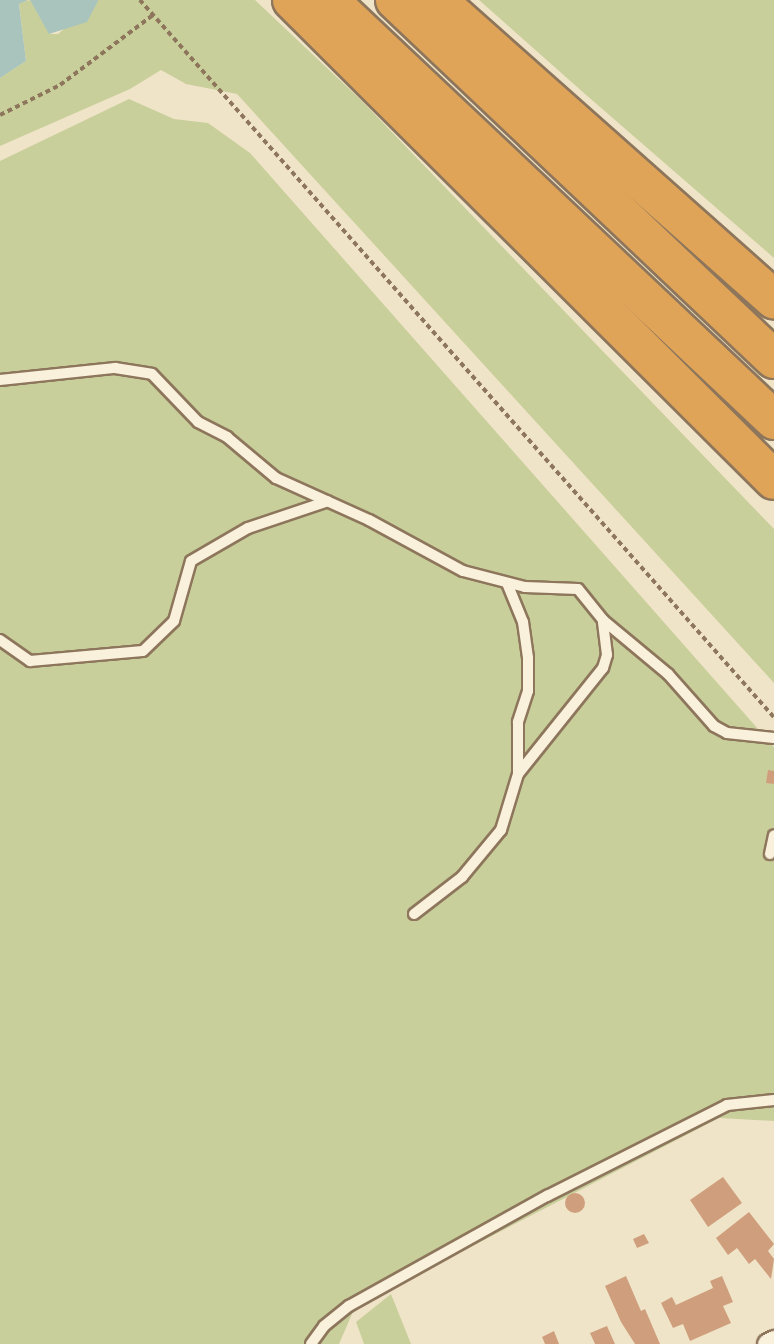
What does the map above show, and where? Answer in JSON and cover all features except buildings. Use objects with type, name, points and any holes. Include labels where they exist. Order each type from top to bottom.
[{"type":"highway","points":[[292,0],[774,480]]},
{"type":"highway","points":[[329,0],[774,420]]},
{"type":"highway","points":[[395,0],[774,359]]},
{"type":"highway","points":[[437,0],[774,299]]},
{"type":"street","points":[[768,1344],[774,1340]]},
{"type":"lane","points":[[0,380],[115,368],[152,373],[198,422],[227,437],[276,478],[328,501],[463,571],[507,583],[578,589],[603,620],[668,674],[714,726],[727,733],[774,738]]},
{"type":"lane","points":[[0,640],[30,661],[143,651],[174,621],[191,561],[248,528],[328,501]]},
{"type":"lane","points":[[414,915],[442,895],[491,846],[501,830],[518,774],[518,722],[529,674],[523,622],[507,583]]},
{"type":"lane","points":[[518,774],[603,668],[607,655],[603,620]]},
{"type":"lane","points":[[770,854],[774,835]]},
{"type":"lane","points":[[311,1344],[324,1326],[349,1306],[547,1196],[727,1105],[774,1100]]},
{"type":"path","points":[[140,0],[774,717]]},
{"type":"path","points":[[0,115],[60,85],[153,15]]},
{"type":"green space","points":[[30,0],[50,34],[58,34],[98,0],[255,0],[362,101],[774,529],[774,683],[237,94],[186,84],[161,70],[130,89],[0,146],[0,78],[26,61],[19,3]]},
{"type":"green space","points":[[479,0],[774,0],[774,258],[585,94]]},
{"type":"green space","points":[[129,99],[174,119],[208,123],[250,153],[774,747],[774,1121],[719,1118],[355,1307],[339,1344],[0,1344],[0,161]]},
{"type":"green space","points":[[391,1294],[411,1344],[364,1344],[356,1322]]},
{"type":"water","points":[[0,0],[28,0],[19,4],[26,61],[0,78]]},
{"type":"water","points":[[30,0],[98,1],[87,22],[49,34]]}]
